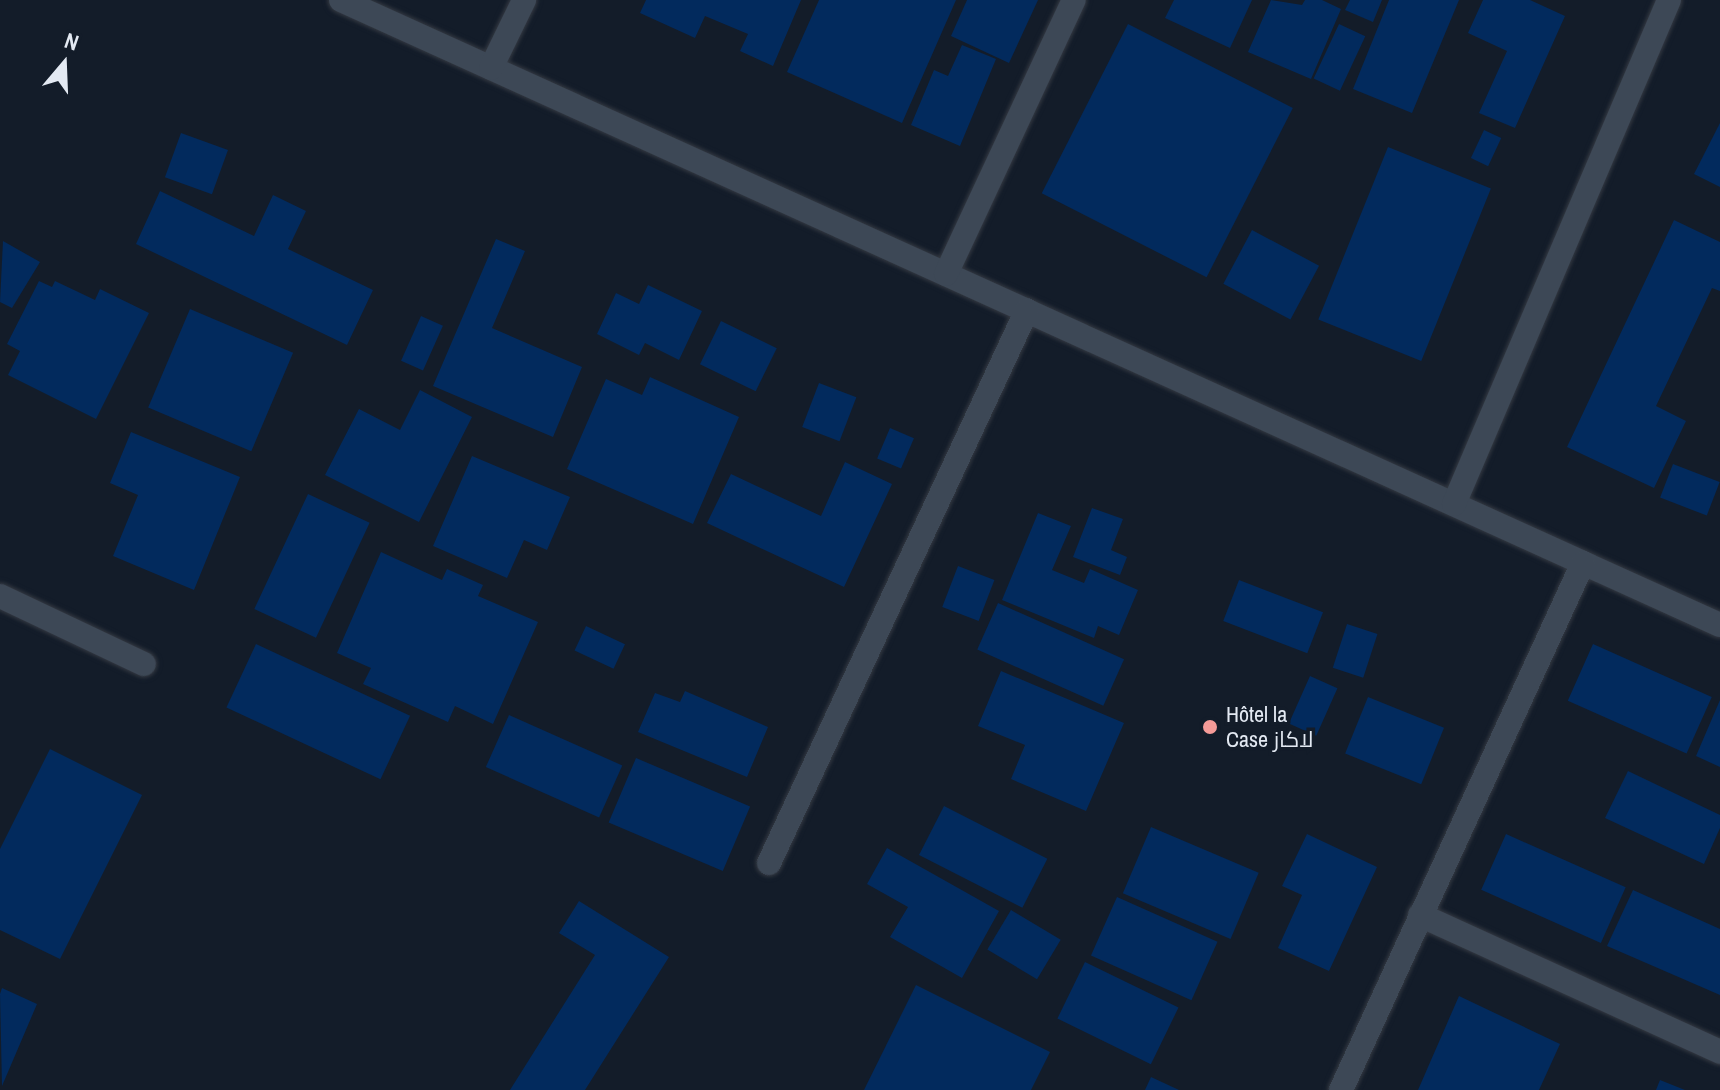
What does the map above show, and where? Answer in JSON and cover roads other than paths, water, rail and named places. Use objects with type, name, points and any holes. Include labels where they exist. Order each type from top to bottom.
[{"type":"street","points":[[341,0],[1720,625]]},
{"type":"street","points":[[491,68],[524,0]]},
{"type":"street","points":[[946,274],[1074,0]]},
{"type":"street","points":[[1454,504],[1669,0]]},
{"type":"street","points":[[769,863],[1027,310]]},
{"type":"street","points":[[1341,1090],[1583,563]]},
{"type":"street","points":[[0,596],[144,664]]},
{"type":"street","points":[[1420,915],[1720,1052]]},
{"type":"place","name":"Hôtel la Case لاكاز","points":[[1210,727]]}]
